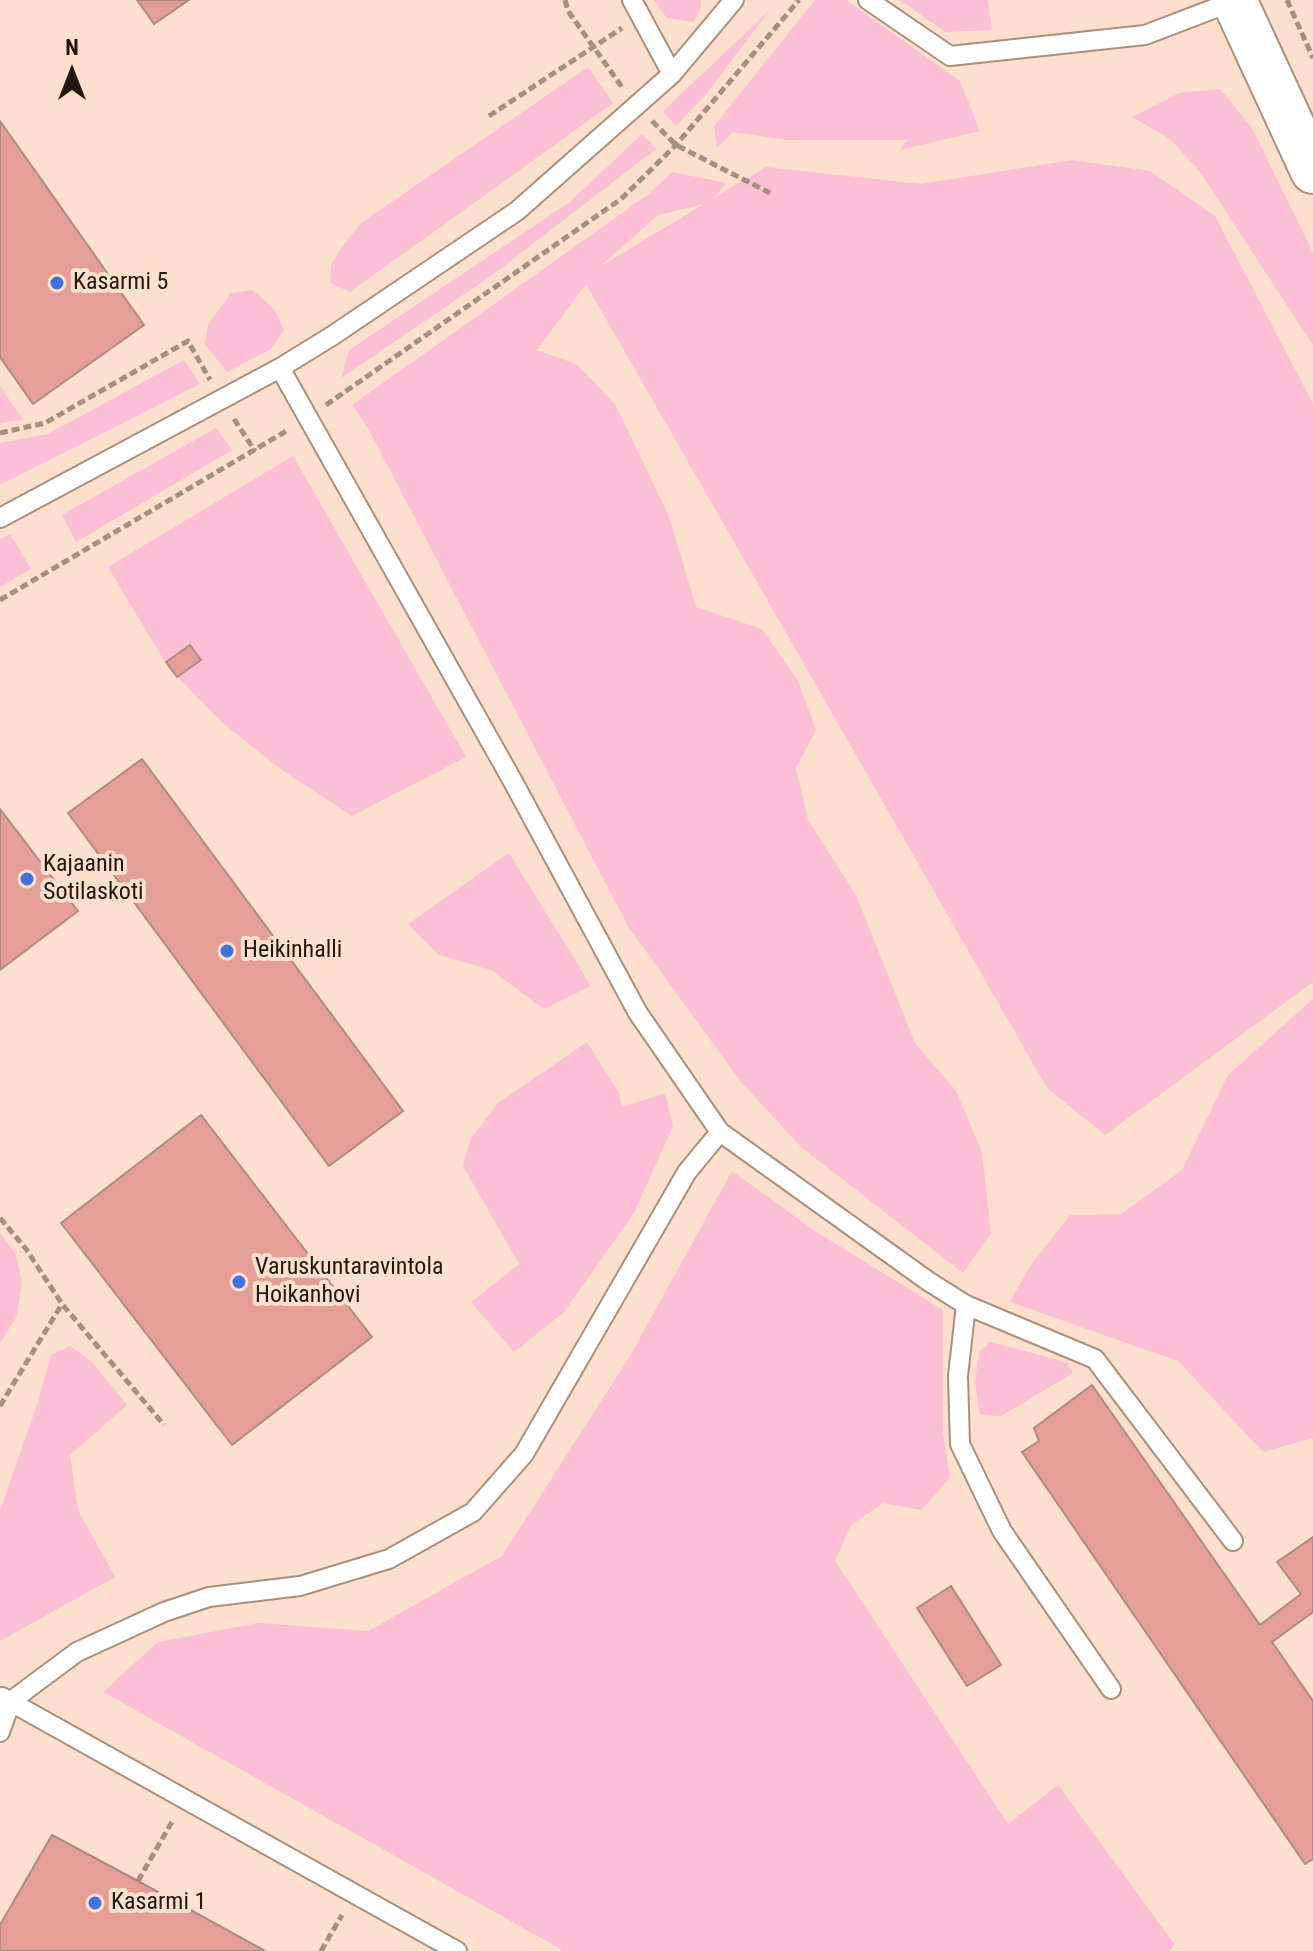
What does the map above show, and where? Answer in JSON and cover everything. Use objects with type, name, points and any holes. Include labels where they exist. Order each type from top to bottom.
[{"type":"street","points":[[1234,1],[1313,171]]},
{"type":"lane","points":[[0,518],[280,368],[517,211],[672,74],[734,0]]},
{"type":"lane","points":[[868,0],[950,56],[1145,35],[1234,1]]},
{"type":"lane","points":[[636,8],[672,74]]},
{"type":"lane","points":[[280,368],[511,778],[638,1013],[720,1132],[966,1305],[1095,1359],[1233,1541]]},
{"type":"lane","points":[[0,1732],[5,1698],[77,1652],[164,1612],[209,1597],[300,1586],[389,1559],[473,1512],[524,1454],[687,1172],[720,1132]]},
{"type":"lane","points":[[966,1305],[958,1376],[960,1444],[1002,1531],[1111,1689]]},
{"type":"lane","points":[[5,1698],[457,1951]]},
{"type":"path","points":[[565,0],[568,11],[592,48],[636,106],[676,145],[770,193]]},
{"type":"path","points":[[0,600],[308,417],[621,199],[676,145],[799,0]]},
{"type":"path","points":[[1287,0],[1313,58]]},
{"type":"path","points":[[489,116],[592,48],[636,8]]},
{"type":"path","points":[[0,433],[45,423],[188,341],[255,451]]},
{"type":"path","points":[[0,1218],[26,1249],[62,1304],[164,1425]]},
{"type":"path","points":[[0,1406],[62,1304]]},
{"type":"path","points":[[138,1881],[186,1799]]},
{"type":"path","points":[[321,1951],[355,1894]]},
{"type":"shaded area","points":[[654,0],[701,0],[701,7],[694,22],[667,18]]},
{"type":"shaded area","points":[[815,0],[846,0],[960,81],[980,131],[900,150],[907,140],[788,140],[733,132],[717,148],[714,126]]},
{"type":"shaded area","points":[[900,0],[988,0],[992,30],[945,32]]},
{"type":"shaded area","points":[[770,10],[707,93],[676,126],[663,111]]},
{"type":"shaded area","points":[[588,67],[613,103],[350,292],[330,283],[331,266],[361,223]]},
{"type":"shaded area","points":[[1220,89],[1252,128],[1313,253],[1313,345],[1198,169],[1170,139],[1132,117],[1179,93]]},
{"type":"shaded area","points":[[642,134],[656,149],[491,276],[341,378],[349,350],[570,202]]},
{"type":"shaded area","points":[[1072,160],[1150,171],[1215,216],[1313,404],[1313,982],[1105,1135],[1047,1088],[586,284],[537,350],[576,364],[615,404],[668,514],[696,607],[762,629],[798,681],[816,730],[796,768],[808,820],[856,895],[915,1043],[956,1091],[982,1152],[991,1233],[963,1273],[801,1147],[741,1082],[629,928],[369,430],[352,405],[649,194],[672,172],[726,183],[714,198],[766,167],[921,184]],"holes":[[[704,204],[602,265],[658,215]]]},
{"type":"shaded area","points":[[253,290],[275,310],[284,330],[271,349],[227,372],[205,344],[208,325],[231,293]]},
{"type":"shaded area","points":[[184,360],[200,384],[0,485],[0,443],[48,434]]},
{"type":"shaded area","points":[[0,386],[23,420],[0,423]]},
{"type":"shaded area","points":[[216,428],[232,450],[76,542],[62,515]]},
{"type":"shaded area","points":[[293,456],[466,757],[352,816],[282,770],[225,725],[168,667],[108,567]]},
{"type":"shaded area","points":[[10,534],[31,569],[0,587],[0,539]]},
{"type":"shaded area","points":[[509,853],[591,986],[544,1009],[491,970],[439,955],[408,924]]},
{"type":"shaded area","points":[[1313,999],[1313,1438],[1263,1452],[1178,1361],[1010,1302],[1030,1266],[1070,1215],[1121,1214],[1182,1170],[1228,1075]]},
{"type":"shaded area","points":[[587,1042],[619,1093],[622,1107],[665,1093],[673,1126],[634,1213],[564,1312],[514,1352],[471,1302],[519,1264],[463,1166],[471,1138],[498,1103]]},
{"type":"shaded area","points":[[732,1171],[815,1231],[943,1310],[943,1433],[950,1478],[921,1510],[883,1503],[851,1525],[835,1561],[1008,1824],[1058,1785],[1175,1945],[1169,1951],[564,1951],[103,1692],[158,1642],[259,1623],[368,1631],[502,1556],[630,1356]]},
{"type":"shaded area","points":[[0,1233],[15,1253],[22,1281],[17,1316],[0,1343]]},
{"type":"shaded area","points":[[990,1342],[1067,1362],[1073,1373],[1001,1416],[980,1415],[975,1382],[979,1352]]},
{"type":"shaded area","points":[[70,1346],[91,1361],[127,1405],[70,1455],[78,1510],[115,1577],[0,1641],[0,1511],[51,1355]]},
{"type":"building","points":[[137,0],[189,0],[154,24]]},
{"type":"building","name":"Kasarmi 5","points":[[0,121],[144,325],[33,404],[0,357]]},
{"type":"building","points":[[190,645],[201,660],[177,677],[166,662]]},
{"type":"building","name":"Heikinhalli","points":[[142,759],[403,1111],[329,1166],[68,813]]},
{"type":"building","name":"Kajaanin Sotilaskoti","points":[[0,809],[78,911],[0,970]]},
{"type":"building","points":[[201,1115],[372,1337],[232,1445],[61,1223]]},
{"type":"building","points":[[1092,1385],[1260,1625],[1301,1594],[1277,1562],[1313,1537],[1313,1612],[1272,1642],[1313,1701],[1313,1859],[1305,1864],[1022,1452],[1039,1441],[1034,1428]]},
{"type":"building","points":[[951,1586],[1001,1665],[967,1686],[917,1608]]},
{"type":"building","name":"Kasarmi 1","points":[[52,1835],[265,1951],[0,1951],[0,1925]]},
{"type":"place","name":"Kasarmi 5","points":[[57,283]]},
{"type":"place","name":"Kajaanin Sotilaskoti","points":[[27,879]]},
{"type":"place","name":"Heikinhalli","points":[[227,951]]},
{"type":"place","name":"Varuskuntaravintola Hoikanhovi","points":[[239,1282]]},
{"type":"place","name":"Kasarmi 1","points":[[95,1903]]}]
